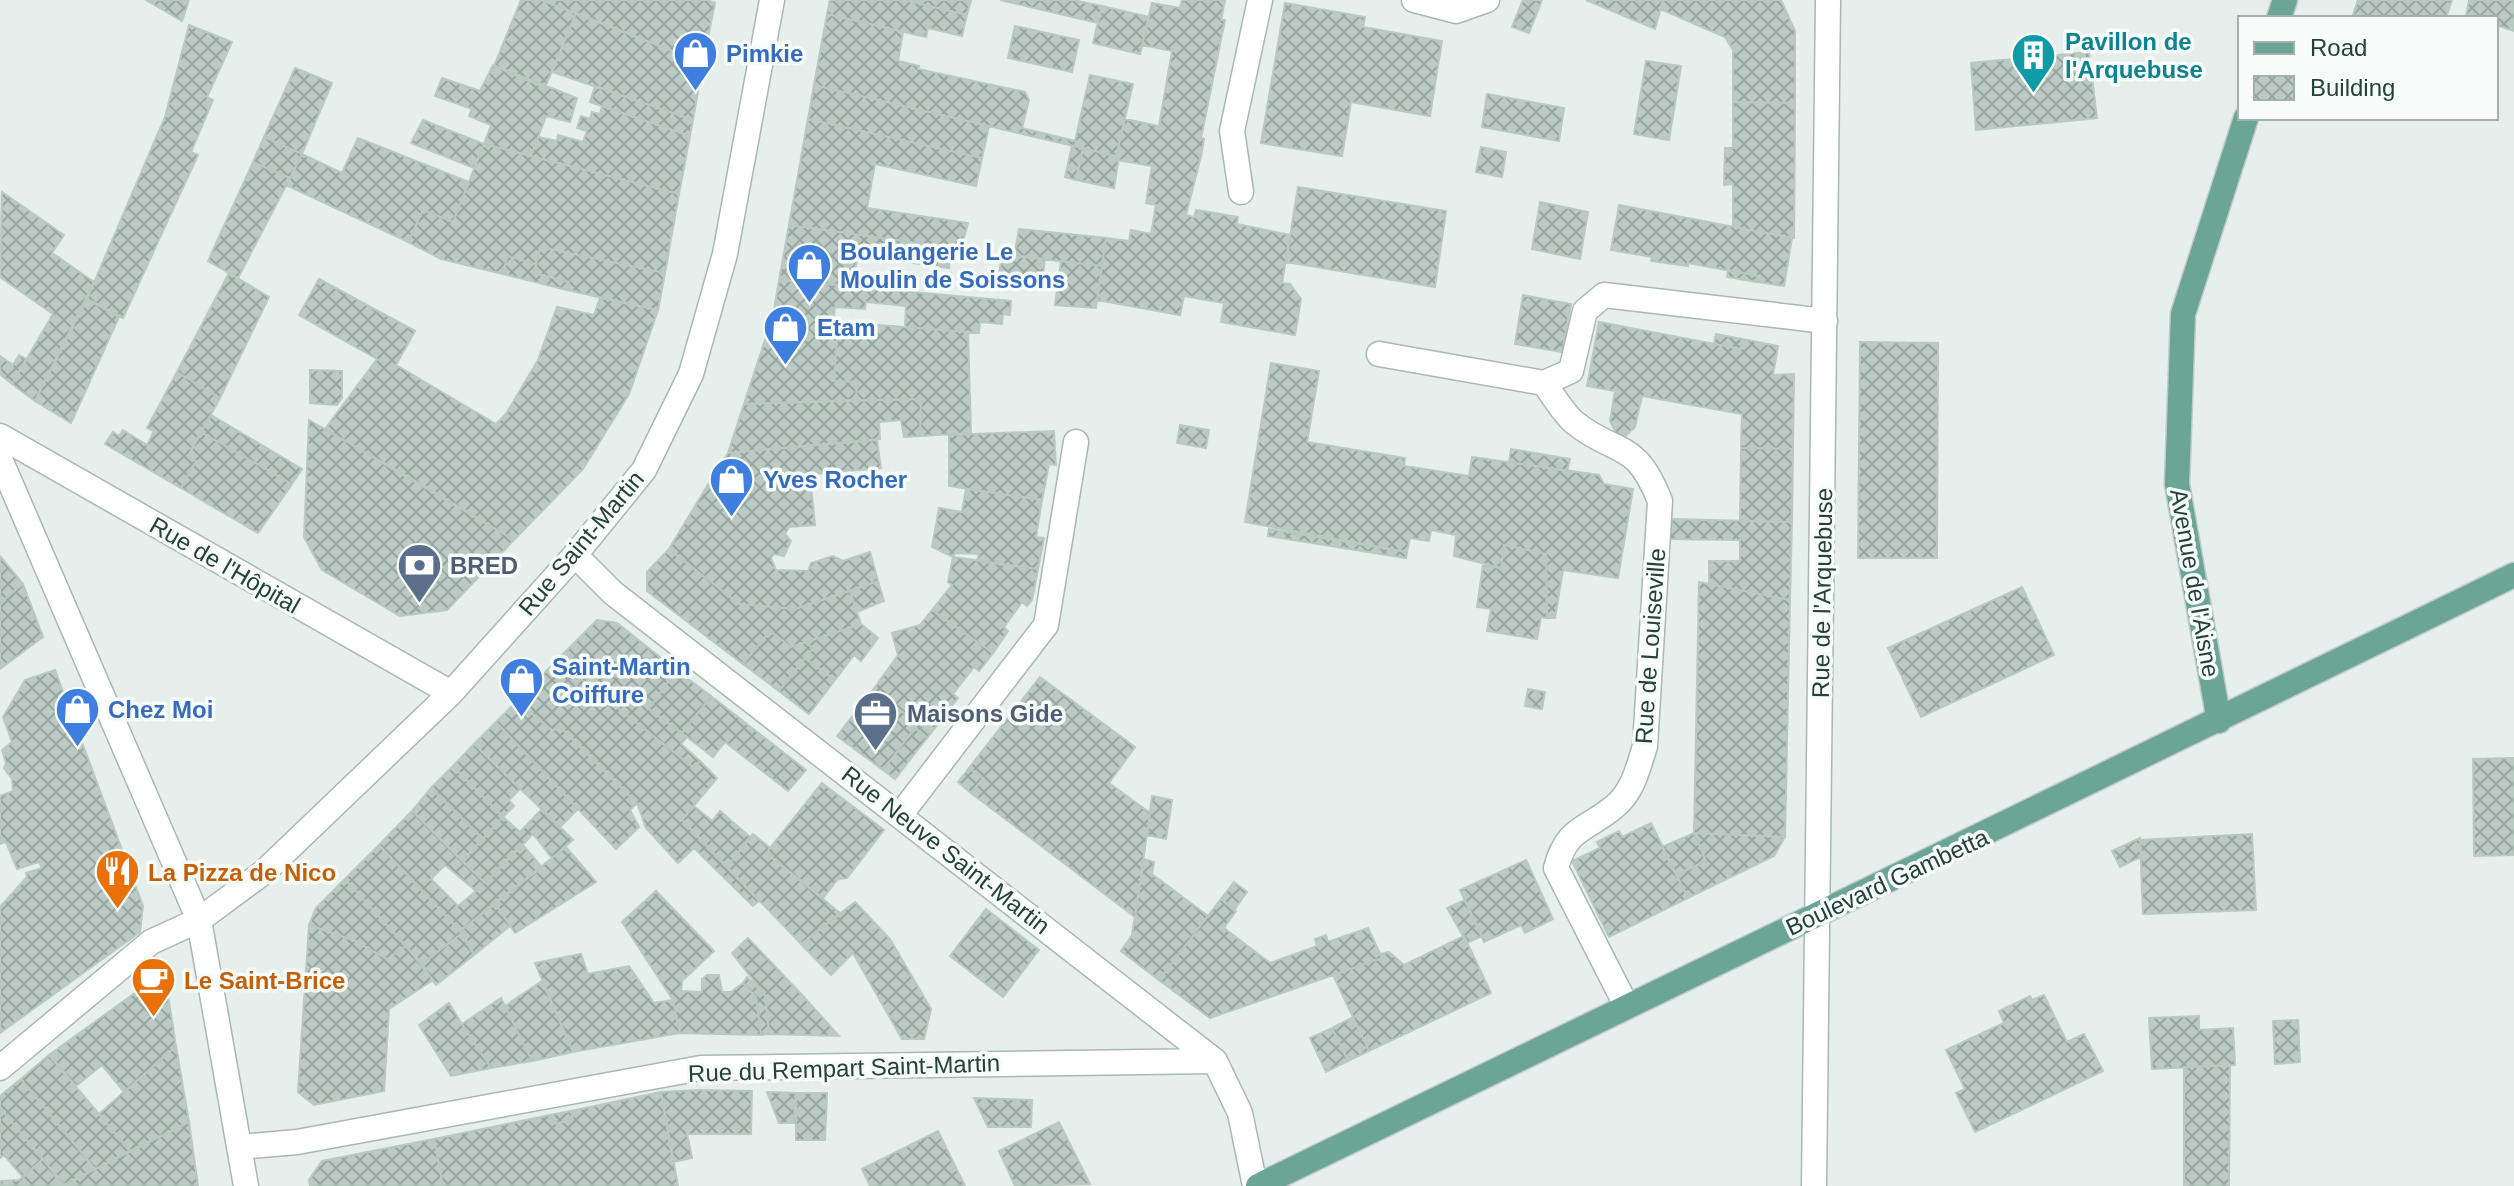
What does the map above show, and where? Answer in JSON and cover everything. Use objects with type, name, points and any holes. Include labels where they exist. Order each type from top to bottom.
[{"type":"main road","name":"Avenue de l'Aisne","points":[[2219,721],[2177,484],[2183,314],[2245,120]]},
{"type":"main road","name":"Boulevard Gambetta","points":[[1257,1186],[2514,575]]},
{"type":"street","name":"Rue Saint-Martin","points":[[0,1068],[151,942],[199,920],[264,872],[451,693],[575,555],[644,470],[691,374],[725,254],[772,0]]},
{"type":"street","points":[[1241,192],[1232,131],[1260,0]]},
{"type":"street","points":[[1414,0],[1456,11],[1487,0]]},
{"type":"street","name":"Rue de l'Arquebuse","points":[[1814,1186],[1828,0]]},
{"type":"street","points":[[1379,354],[1544,383],[1571,371],[1585,311],[1604,295],[1825,321]]},
{"type":"street","name":"Rue de Louiseville","points":[[1544,383],[1574,422],[1626,450],[1648,472],[1660,501],[1645,746],[1633,784],[1615,807],[1576,831],[1562,846],[1556,868],[1626,1005]]},
{"type":"street","name":"Rue de l'Hôpital","points":[[0,436],[451,693]]},
{"type":"street","points":[[901,814],[1046,625],[1076,442]]},
{"type":"street","points":[[0,459],[199,920],[246,1186]]},
{"type":"street","name":"Rue Neuve Saint-Martin","points":[[575,555],[613,593],[1215,1061],[1240,1113],[1257,1186]]},
{"type":"street","name":"Rue du Rempart Saint-Martin","points":[[239,1147],[297,1142],[701,1068],[1215,1061]]},
{"type":"building","points":[[146,0],[189,0],[182,21]]},
{"type":"building","points":[[521,0],[541,0],[576,13],[545,88],[494,66]]},
{"type":"building","points":[[541,0],[707,0],[715,3],[703,63]]},
{"type":"building","points":[[830,0],[904,0],[967,15],[962,36],[928,28],[926,37],[827,14]]},
{"type":"building","points":[[904,0],[971,0],[967,15]]},
{"type":"building","points":[[1000,0],[1073,0],[1102,6],[1098,23]]},
{"type":"building","points":[[1182,0],[1225,0],[1221,20],[1225,20],[1201,138],[1204,139],[1201,156],[1186,215],[1194,217],[1196,210],[1238,217],[1237,224],[1290,235],[1282,283],[1290,284],[1301,299],[1295,335],[1221,322],[1224,303],[1184,296],[1180,315],[1097,300],[1106,238],[1129,241],[1131,230],[1151,234],[1156,205],[1146,203],[1152,166],[1118,160],[1116,156],[1125,119],[1159,126],[1172,51],[1142,45],[1152,3],[1180,8]]},
{"type":"building","points":[[1523,0],[1542,0],[1529,33],[1512,27]]},
{"type":"building","points":[[1586,0],[1663,0],[1655,29]]},
{"type":"building","points":[[1663,0],[1781,0],[1795,31],[1795,103],[1733,102],[1733,50],[1725,37],[1660,9]]},
{"type":"building","points":[[2358,0],[2452,0],[2447,16],[2353,16]]},
{"type":"building","points":[[2469,0],[2514,0],[2514,31],[2498,26],[2498,16],[2466,16]]},
{"type":"building","points":[[1285,3],[1365,17],[1363,27],[1442,41],[1430,116],[1351,102],[1342,156],[1261,143]]},
{"type":"building","points":[[1102,6],[1149,17],[1140,54],[1093,43]]},
{"type":"building","points":[[576,13],[703,63],[693,120],[552,72]]},
{"type":"building","points":[[827,14],[903,32],[898,61],[919,66],[918,69],[1025,92],[1029,100],[1022,128],[1075,141],[1090,75],[1133,84],[1116,156],[814,85]]},
{"type":"building","points":[[189,25],[232,42],[207,97],[213,100],[191,152],[198,155],[123,318],[87,299],[165,117]]},
{"type":"building","points":[[1015,26],[1079,40],[1072,72],[1008,58]]},
{"type":"building","name":"Pavillon de l'Arquebuse","points":[[2089,52],[2097,118],[1976,130],[1971,63]]},
{"type":"building","points":[[1646,61],[1681,66],[1669,140],[1634,134]]},
{"type":"building","points":[[493,65],[577,98],[570,122],[546,116],[531,156],[484,144],[491,125],[469,116],[472,109],[435,96],[442,78],[480,91]]},
{"type":"building","points":[[295,68],[332,83],[302,154],[264,137]]},
{"type":"building","points":[[814,85],[989,126],[982,158],[808,119]]},
{"type":"building","points":[[595,86],[693,120],[690,136],[590,102]]},
{"type":"building","points":[[1487,94],[1564,108],[1559,141],[1482,127]]},
{"type":"building","points":[[1733,102],[1795,103],[1794,238],[1733,227],[1733,184],[1724,185],[1725,148],[1733,148]]},
{"type":"building","points":[[602,106],[690,136],[679,194],[531,156],[538,137],[557,141],[558,135],[583,142],[587,131],[577,128],[581,116],[590,119],[592,112],[600,114]]},
{"type":"building","points":[[808,119],[982,158],[976,186],[875,164],[867,208],[968,223],[961,249],[789,225]]},
{"type":"building","points":[[423,120],[484,144],[474,168],[411,143]]},
{"type":"building","points":[[264,137],[302,154],[290,178],[253,162]]},
{"type":"building","points":[[358,138],[469,182],[453,222],[423,210],[408,242],[286,185],[302,154],[342,173]]},
{"type":"building","points":[[484,144],[679,194],[665,273],[540,247],[536,264],[507,256],[503,274],[441,259],[408,242],[423,210],[453,222]]},
{"type":"building","points":[[1072,146],[1083,148],[1076,180],[1065,177]]},
{"type":"building","points":[[1481,147],[1506,152],[1502,177],[1476,172]]},
{"type":"building","points":[[1083,148],[1119,157],[1114,188],[1076,180]]},
{"type":"building","points":[[253,162],[290,178],[238,278],[208,261]]},
{"type":"building","points":[[1298,187],[1446,211],[1435,287],[1286,262]]},
{"type":"building","points":[[2,192],[64,235],[52,253],[94,282],[35,401],[12,384],[53,314],[0,277]]},
{"type":"building","points":[[1540,202],[1588,212],[1580,259],[1532,249]]},
{"type":"building","points":[[1619,205],[1792,238],[1784,286],[1757,282],[1758,276],[1688,263],[1688,266],[1651,261],[1652,257],[1611,250]]},
{"type":"building","points":[[789,225],[951,248],[949,268],[858,255],[852,286],[779,280]]},
{"type":"building","points":[[1019,229],[1106,238],[1102,266],[1014,256]]},
{"type":"building","points":[[540,247],[665,273],[658,310],[567,290],[569,282],[534,273]]},
{"type":"building","points":[[1002,254],[1045,259],[1042,282],[999,276]]},
{"type":"building","points":[[507,256],[536,264],[534,273],[569,282],[567,290],[503,274]]},
{"type":"building","points":[[1061,261],[1102,266],[1096,308],[1055,305]]},
{"type":"building","points":[[1728,270],[1758,276],[1757,282],[1727,277]]},
{"type":"building","points":[[229,273],[269,297],[220,398],[177,372]]},
{"type":"building","points":[[319,279],[415,331],[396,365],[496,424],[506,414],[538,360],[557,307],[594,315],[600,298],[658,310],[629,394],[583,469],[514,540],[325,429],[377,359],[299,315]]},
{"type":"building","points":[[779,280],[1011,301],[1010,315],[1003,314],[1002,324],[980,322],[979,333],[905,327],[906,306],[866,302],[865,309],[835,307],[833,322],[773,316]]},
{"type":"building","points":[[1523,295],[1571,304],[1562,352],[1515,344]]},
{"type":"building","points":[[87,299],[119,317],[71,423],[35,401]]},
{"type":"building","points":[[773,316],[838,322],[834,381],[857,382],[856,400],[744,404]]},
{"type":"building","points":[[838,322],[968,332],[971,433],[920,436],[921,399],[856,400],[857,382],[834,381]]},
{"type":"building","points":[[1599,322],[1741,349],[1742,339],[1778,346],[1773,375],[1794,374],[1793,449],[1741,448],[1742,414],[1642,396],[1635,427],[1620,441],[1610,421],[1615,391],[1587,386]]},
{"type":"building","points":[[1716,334],[1742,339],[1741,349],[1714,344]]},
{"type":"building","points":[[1860,342],[1938,343],[1937,558],[1858,558]]},
{"type":"building","points":[[19,355],[26,359],[12,384],[0,374],[0,356],[13,365]]},
{"type":"building","points":[[1271,363],[1319,371],[1307,442],[1405,458],[1404,466],[1469,476],[1472,457],[1599,475],[1604,484],[1633,489],[1618,578],[1563,570],[1555,618],[1547,618],[1546,554],[1504,545],[1501,568],[1454,556],[1456,535],[1431,530],[1429,541],[1410,538],[1407,552],[1245,522]]},
{"type":"building","points":[[310,370],[342,371],[342,398],[337,405],[310,403]]},
{"type":"building","points":[[177,372],[220,398],[188,456],[196,461],[181,488],[105,444],[113,432],[119,436],[123,430],[147,445],[154,431],[147,428]]},
{"type":"building","points":[[921,399],[920,436],[904,437],[901,420],[879,422],[880,439],[728,453],[744,404]]},
{"type":"building","points":[[211,415],[302,469],[292,484],[201,432]]},
{"type":"building","points":[[309,420],[514,540],[447,610],[400,616],[322,570],[304,537]]},
{"type":"building","points":[[1180,425],[1209,430],[1206,448],[1177,443]]},
{"type":"building","points":[[1054,431],[1056,465],[1049,464],[1042,500],[949,486],[949,435]]},
{"type":"building","points":[[201,432],[292,484],[258,533],[181,488],[196,461],[188,456]]},
{"type":"building","points":[[877,440],[881,468],[709,483],[728,453]]},
{"type":"building","points":[[1741,448],[1793,449],[1792,522],[1740,521]]},
{"type":"building","points":[[1511,449],[1570,459],[1567,471],[1509,462]]},
{"type":"building","points":[[810,474],[815,525],[789,527],[785,534],[791,541],[784,556],[774,554],[771,558],[776,570],[808,571],[811,563],[833,556],[843,561],[870,552],[878,581],[795,609],[739,604],[669,549],[709,483]]},
{"type":"building","points":[[966,489],[1042,500],[1036,537],[1044,538],[1038,569],[977,561],[979,554],[955,553],[953,557],[932,547],[939,508],[962,512]]},
{"type":"building","points":[[1672,519],[1792,522],[1790,600],[1709,584],[1709,561],[1740,561],[1740,540],[1668,539]]},
{"type":"building","points":[[1269,529],[1407,552],[1406,558],[1268,536]]},
{"type":"building","points":[[1504,545],[1546,554],[1547,618],[1541,617],[1537,639],[1487,631],[1491,609],[1477,607],[1483,565],[1501,568]]},
{"type":"building","points":[[669,549],[739,604],[795,609],[850,591],[861,624],[791,647],[770,631],[743,664],[647,591],[647,572]]},
{"type":"building","points":[[0,556],[23,584],[0,603]]},
{"type":"building","points":[[953,557],[1038,569],[1032,600],[1027,606],[1022,602],[1004,627],[1008,631],[993,653],[932,610],[952,585],[948,582]]},
{"type":"building","points":[[878,581],[884,601],[857,612],[850,591]]},
{"type":"building","points":[[1699,582],[1790,600],[1785,837],[1694,833]]},
{"type":"building","points":[[23,584],[43,637],[0,669],[0,603]]},
{"type":"building","points":[[2022,587],[2054,655],[1921,717],[1888,648]]},
{"type":"building","points":[[932,610],[993,653],[979,671],[974,667],[953,694],[958,698],[931,733],[873,690],[898,655],[892,633],[920,625]]},
{"type":"building","points":[[597,620],[617,623],[676,670],[649,709],[687,737],[681,744],[700,761],[694,768],[557,660]]},
{"type":"building","points":[[861,624],[878,638],[861,661],[854,655],[835,680],[805,658],[813,648],[805,642]]},
{"type":"building","points":[[770,631],[791,647],[805,642],[813,648],[779,691],[743,664]]},
{"type":"building","points":[[805,658],[835,680],[809,714],[779,691]]},
{"type":"building","points":[[557,660],[694,768],[700,761],[717,778],[682,820],[759,901],[753,906],[694,848],[678,863],[646,828],[637,803],[589,754],[558,725],[553,731],[517,701]]},
{"type":"building","points":[[55,670],[143,906],[140,932],[0,1033],[0,907],[27,877],[26,873],[42,868],[39,862],[17,869],[6,842],[0,844],[0,796],[13,791],[12,779],[4,768],[6,763],[2,750],[12,742],[3,717],[25,680]]},
{"type":"building","points":[[676,670],[711,696],[682,733],[649,709]]},
{"type":"building","points":[[1040,677],[1135,747],[1109,783],[1150,813],[1135,917],[971,793],[983,778],[969,768]]},
{"type":"building","points":[[1528,689],[1545,692],[1542,709],[1525,706]]},
{"type":"building","points":[[873,690],[931,733],[927,738],[915,728],[883,770],[837,736]]},
{"type":"building","points":[[711,696],[806,770],[788,791],[725,742],[713,757],[682,733]]},
{"type":"building","points":[[517,701],[553,731],[558,725],[637,803],[630,810],[639,827],[616,849],[496,722]]},
{"type":"building","points":[[496,722],[578,809],[560,827],[474,744]]},
{"type":"building","points":[[915,728],[927,738],[895,779],[883,770]]},
{"type":"building","points":[[474,744],[520,789],[509,800],[514,806],[503,817],[453,766]]},
{"type":"building","points":[[2514,758],[2514,855],[2474,856],[2473,759]]},
{"type":"building","points":[[453,766],[503,817],[483,839],[431,788]]},
{"type":"building","points":[[969,768],[983,778],[971,793],[958,782]]},
{"type":"building","points":[[822,783],[884,830],[847,878],[838,879],[823,898],[766,853]]},
{"type":"building","points":[[431,788],[483,839],[462,861],[412,811]]},
{"type":"building","points":[[1152,796],[1172,800],[1166,839],[1147,835]]},
{"type":"building","points":[[694,806],[712,821],[720,811],[750,837],[727,867],[682,820]]},
{"type":"building","points":[[542,809],[573,840],[552,858],[533,834],[485,883],[462,861],[503,817],[520,832]]},
{"type":"building","points":[[412,811],[485,883],[522,844],[542,867],[460,931],[379,845]],"holes":[[[445,865],[476,891],[458,906],[431,879]]]},
{"type":"building","points":[[1651,823],[1688,898],[1609,937],[1572,861],[1600,848],[1597,842],[1619,831],[1622,837]]},
{"type":"building","points":[[1694,833],[1785,837],[1774,856],[1688,898],[1676,875],[1706,861]]},
{"type":"building","points":[[1694,833],[1706,861],[1676,875],[1662,847]]},
{"type":"building","points":[[753,834],[770,848],[766,853],[840,913],[801,944],[727,867]]},
{"type":"building","points":[[2252,834],[2256,910],[2143,914],[2140,840]]},
{"type":"building","points":[[2140,838],[2141,857],[2120,867],[2112,851]]},
{"type":"building","points":[[379,845],[462,933],[422,964],[345,879]]},
{"type":"building","points":[[566,847],[596,882],[515,933],[495,903]]},
{"type":"building","points":[[1144,859],[1154,862],[1152,874],[1208,916],[1159,980],[1121,951],[1132,935]]},
{"type":"building","points":[[1526,860],[1553,919],[1525,933],[1521,925],[1484,942],[1460,890]]},
{"type":"building","points":[[345,879],[406,946],[387,959],[355,941],[309,925],[316,908]]},
{"type":"building","points":[[1234,882],[1247,892],[1234,910],[1221,899]]},
{"type":"building","points":[[656,891],[714,951],[682,981],[681,991],[702,992],[702,979],[707,975],[719,975],[722,992],[731,992],[743,983],[756,997],[761,1035],[680,1033],[673,1000],[622,922]]},
{"type":"building","points":[[1221,899],[1236,911],[1224,928],[1270,963],[1317,946],[1315,939],[1326,935],[1328,942],[1368,928],[1382,958],[1210,1018],[1159,980]]},
{"type":"building","points":[[1465,900],[1482,936],[1467,943],[1447,908]]},
{"type":"building","points":[[855,902],[890,939],[931,1009],[924,1039],[902,1039],[853,953],[831,975],[801,944]]},
{"type":"building","points":[[495,903],[510,926],[474,955],[460,931]]},
{"type":"building","points":[[986,909],[1039,950],[1003,997],[950,956]]},
{"type":"building","points":[[309,925],[355,941],[387,959],[406,946],[433,980],[389,1009],[384,1091],[314,1105],[298,1092]]},
{"type":"building","points":[[462,933],[474,955],[436,985],[422,964]]},
{"type":"building","points":[[1464,936],[1491,993],[1369,1051],[1333,975],[1382,958],[1380,954],[1389,952],[1404,965]]},
{"type":"building","points":[[748,938],[839,1036],[769,1034],[765,995],[732,953]]},
{"type":"building","points":[[581,954],[588,974],[629,966],[654,1003],[673,1000],[680,1033],[573,1052],[535,963]]},
{"type":"building","points":[[160,975],[165,977],[176,1046],[124,1092],[102,1065],[76,1086],[49,1055]]},
{"type":"building","points":[[747,977],[765,995],[769,1034],[761,1035],[756,997],[743,983]]},
{"type":"building","points":[[542,981],[573,1052],[532,1061],[505,1006]]},
{"type":"building","points":[[2044,995],[2067,1042],[2084,1034],[2103,1071],[1975,1132],[1956,1093],[1965,1089],[1946,1050],[2004,1023],[1999,1011],[2030,996],[2032,1000]]},
{"type":"building","points":[[501,998],[532,1061],[491,1068],[462,1024]]},
{"type":"building","points":[[449,1003],[491,1068],[451,1076],[419,1025]]},
{"type":"building","points":[[2199,1016],[2199,1030],[2233,1028],[2235,1065],[2152,1069],[2149,1018]]},
{"type":"building","points":[[1353,1017],[1369,1051],[1348,1061],[1332,1028]]},
{"type":"building","points":[[2298,1020],[2300,1062],[2275,1064],[2273,1021]]},
{"type":"building","points":[[1332,1028],[1348,1061],[1326,1072],[1310,1038]]},
{"type":"building","points":[[176,1046],[189,1122],[130,1151],[99,1114]]},
{"type":"building","points":[[49,1055],[130,1151],[95,1169],[21,1079]]},
{"type":"building","points":[[2230,1065],[2229,1186],[2184,1186],[2184,1067]]},
{"type":"building","points":[[21,1079],[95,1169],[64,1185],[0,1108],[0,1096]]},
{"type":"building","points":[[752,1091],[751,1134],[687,1134],[692,1158],[673,1162],[661,1092]]},
{"type":"building","points":[[661,1092],[678,1186],[443,1186],[434,1139],[550,1115],[553,1124],[573,1120],[571,1111]]},
{"type":"building","points":[[767,1092],[796,1093],[794,1123],[779,1123]]},
{"type":"building","points":[[796,1093],[827,1093],[825,1140],[796,1140]]},
{"type":"building","points":[[974,1098],[1032,1100],[1031,1127],[988,1127]]},
{"type":"building","points":[[0,1108],[43,1159],[23,1177],[4,1155],[0,1158]]},
{"type":"building","points":[[571,1111],[573,1120],[553,1124],[550,1115]]},
{"type":"building","points":[[189,1122],[198,1186],[64,1186],[95,1169]]},
{"type":"building","points":[[1059,1122],[1090,1184],[1015,1186],[999,1151]]},
{"type":"building","points":[[938,1131],[965,1186],[870,1186],[862,1169]]},
{"type":"building","points":[[434,1139],[443,1186],[310,1186],[309,1180],[322,1161]]},
{"type":"building","points":[[43,1159],[63,1186],[0,1186],[0,1181],[19,1180]]},
{"type":"place","name":"Pimkie","points":[[695,92]]},
{"type":"place","name":"Pavillon de l'Arquebuse","points":[[2034,94]]},
{"type":"place","name":"Boulangerie Le Moulin de Soissons","points":[[809,304]]},
{"type":"place","name":"Etam","points":[[786,366]]},
{"type":"place","name":"Yves Rocher","points":[[732,518]]},
{"type":"place","name":"BRED","points":[[419,604]]},
{"type":"place","name":"Saint-Martin Coiffure","points":[[521,719]]},
{"type":"place","name":"Chez Moi","points":[[77,748]]},
{"type":"place","name":"Maisons Gide","points":[[876,752]]},
{"type":"place","name":"La Pizza de Nico","points":[[117,911]]},
{"type":"place","name":"Le Saint-Brice","points":[[153,1019]]}]
